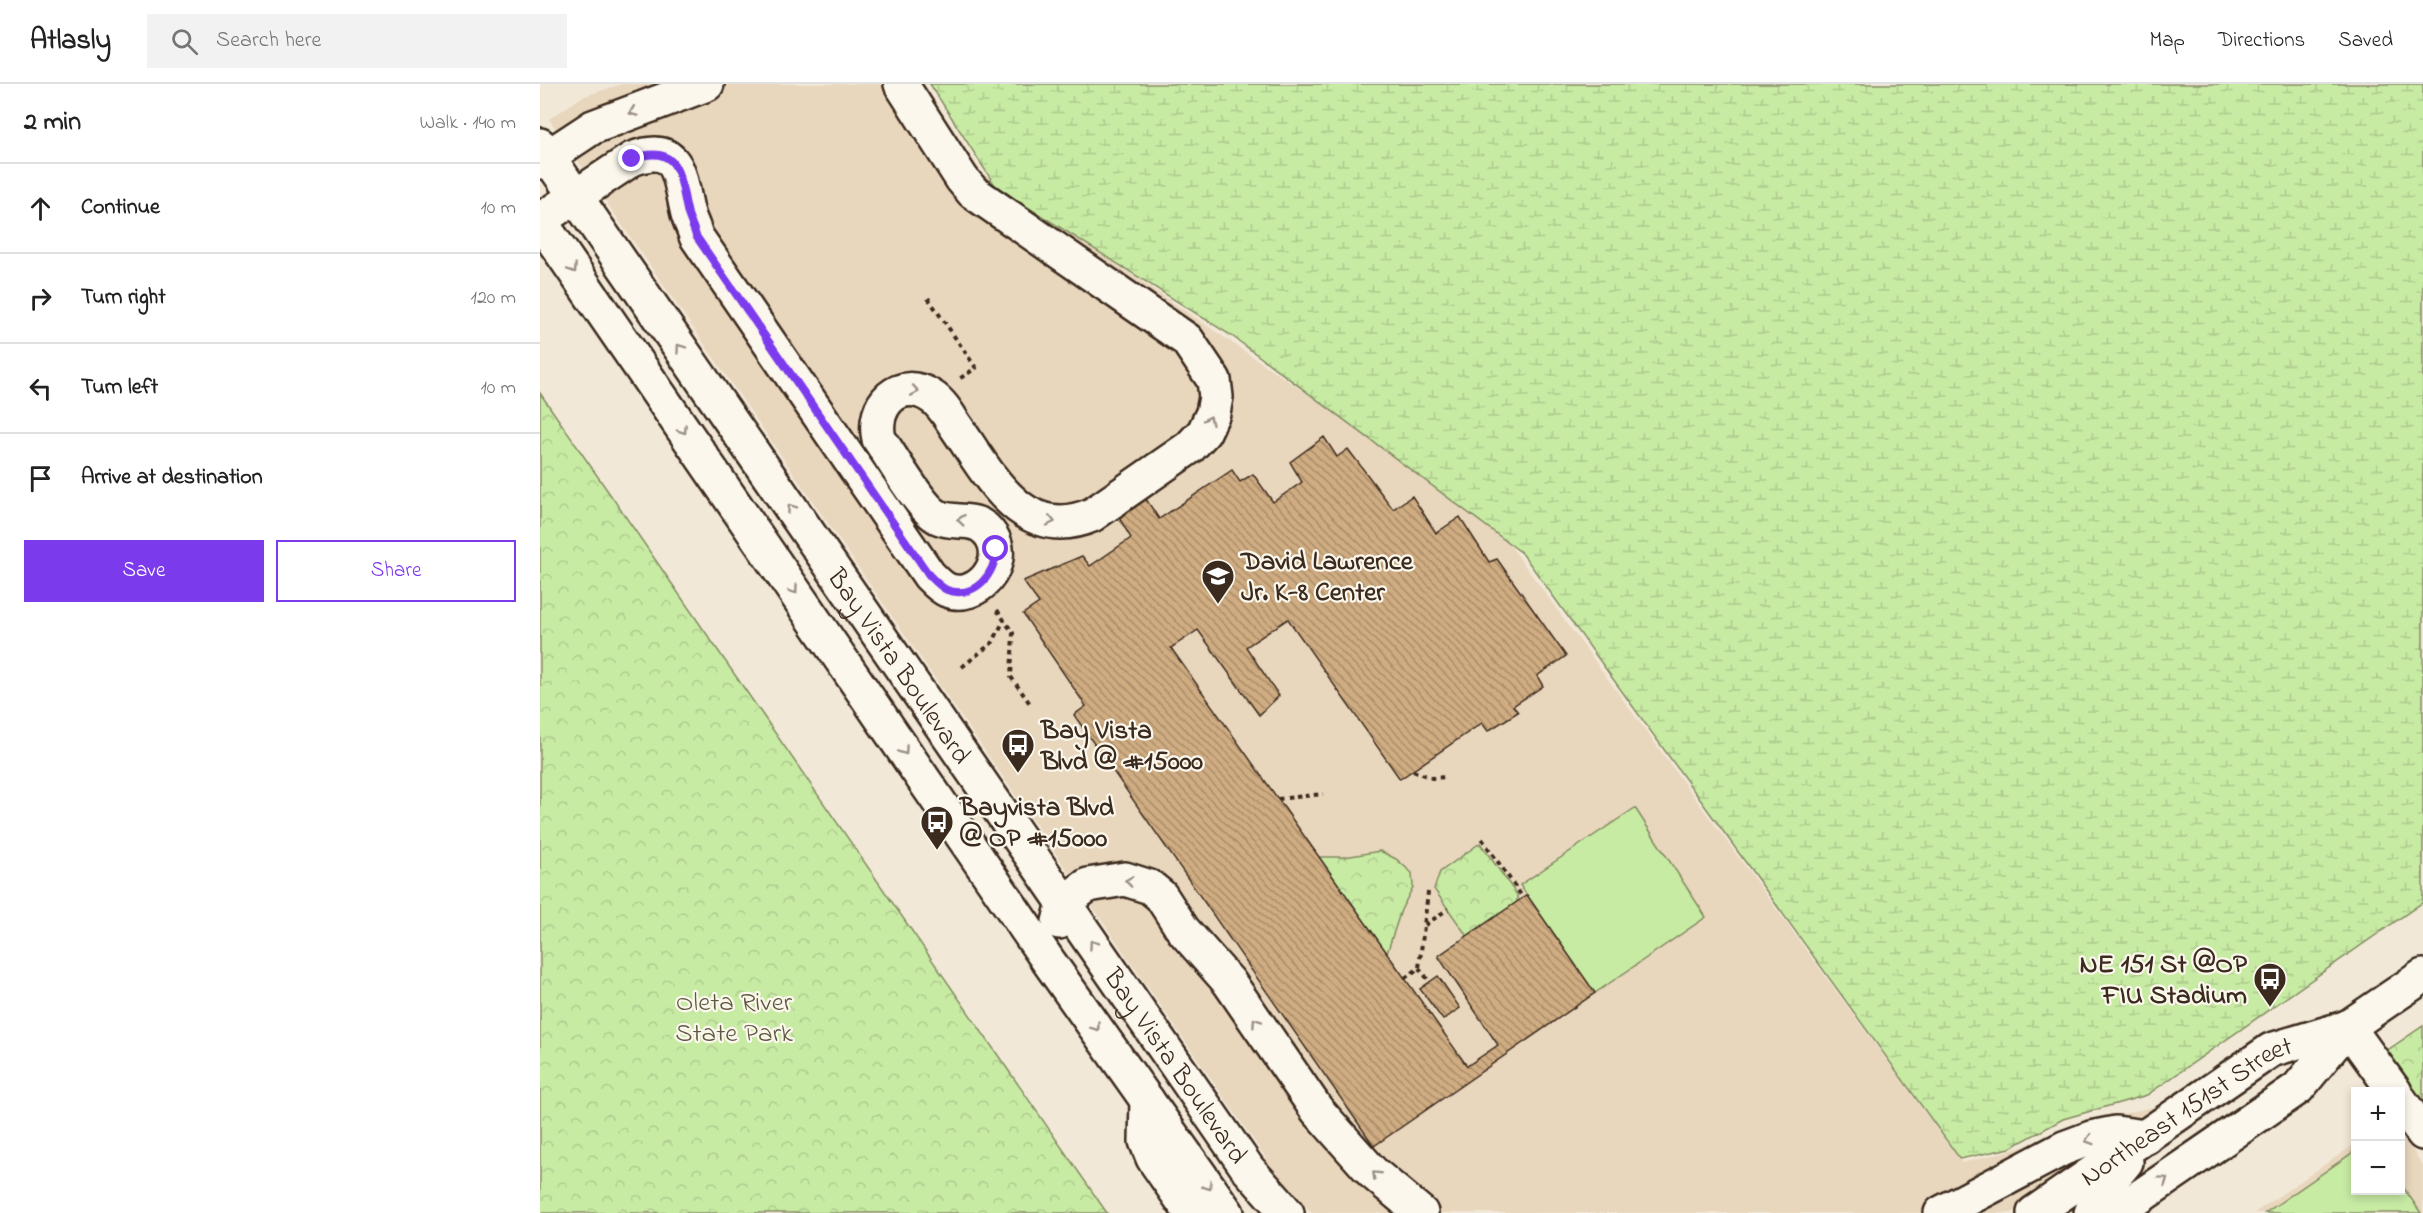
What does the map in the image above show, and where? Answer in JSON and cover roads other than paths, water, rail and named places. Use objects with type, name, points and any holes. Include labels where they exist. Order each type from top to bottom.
[{"type":"street","points":[[543,155],[593,127],[707,84]]},
{"type":"street","points":[[540,220],[574,195],[632,159],[645,154],[659,154],[671,160],[683,181],[688,214],[696,236],[929,575],[947,590],[960,592],[974,588],[993,571],[996,549],[992,537],[984,527],[974,522],[938,517],[926,507],[879,439],[876,426],[886,401],[906,389],[920,391],[933,397],[944,409],[998,488],[1020,509],[1046,521],[1059,524],[1077,521],[1092,515],[1190,447],[1204,432],[1213,412],[1216,397],[1214,380],[1187,340],[973,192],[962,179],[901,84]]},
{"type":"street","name":"Bay Vista Boulevard","points":[[543,155],[574,195],[1248,1168],[1287,1213]]},
{"type":"street","name":"Bay Vista Boulevard","points":[[540,220],[1049,962],[1227,1213]]},
{"type":"street","points":[[1049,962],[1064,902],[1088,885],[1125,879],[1150,887],[1161,896],[1183,930],[1229,982],[1317,1110],[1372,1172],[1421,1213]]},
{"type":"street","name":"Northeast 151st Street","points":[[2116,1213],[2298,1088],[2348,1027],[2423,976]]},
{"type":"street","points":[[2348,1027],[2391,1087]]},
{"type":"street","name":"Northeast 151st Street","points":[[2034,1213],[2271,1050],[2348,1027]]},
{"type":"street","points":[[1148,1100],[1146,1141],[1153,1158],[1191,1213]]},
{"type":"street","points":[[2405,1107],[2423,1133]]},
{"type":"street","points":[[1941,1213],[2064,1148],[2091,1138],[2116,1133],[2146,1137]]},
{"type":"street","points":[[2091,1213],[2098,1196],[2146,1137]]},
{"type":"place","name":"David Lawrence Jr. K-8 Center","points":[[1218,605]]},
{"type":"place","name":"Bay Vista Blvd @ #15000","points":[[1018,774]]},
{"type":"place","name":"Bayvista Blvd @ OP #15000","points":[[937,851]]},
{"type":"place","name":"NE 151 St @OP FIU Stadium","points":[[2270,1008]]},
{"type":"park label","name":"Oleta River State Park","points":[[734,1016]]}]
